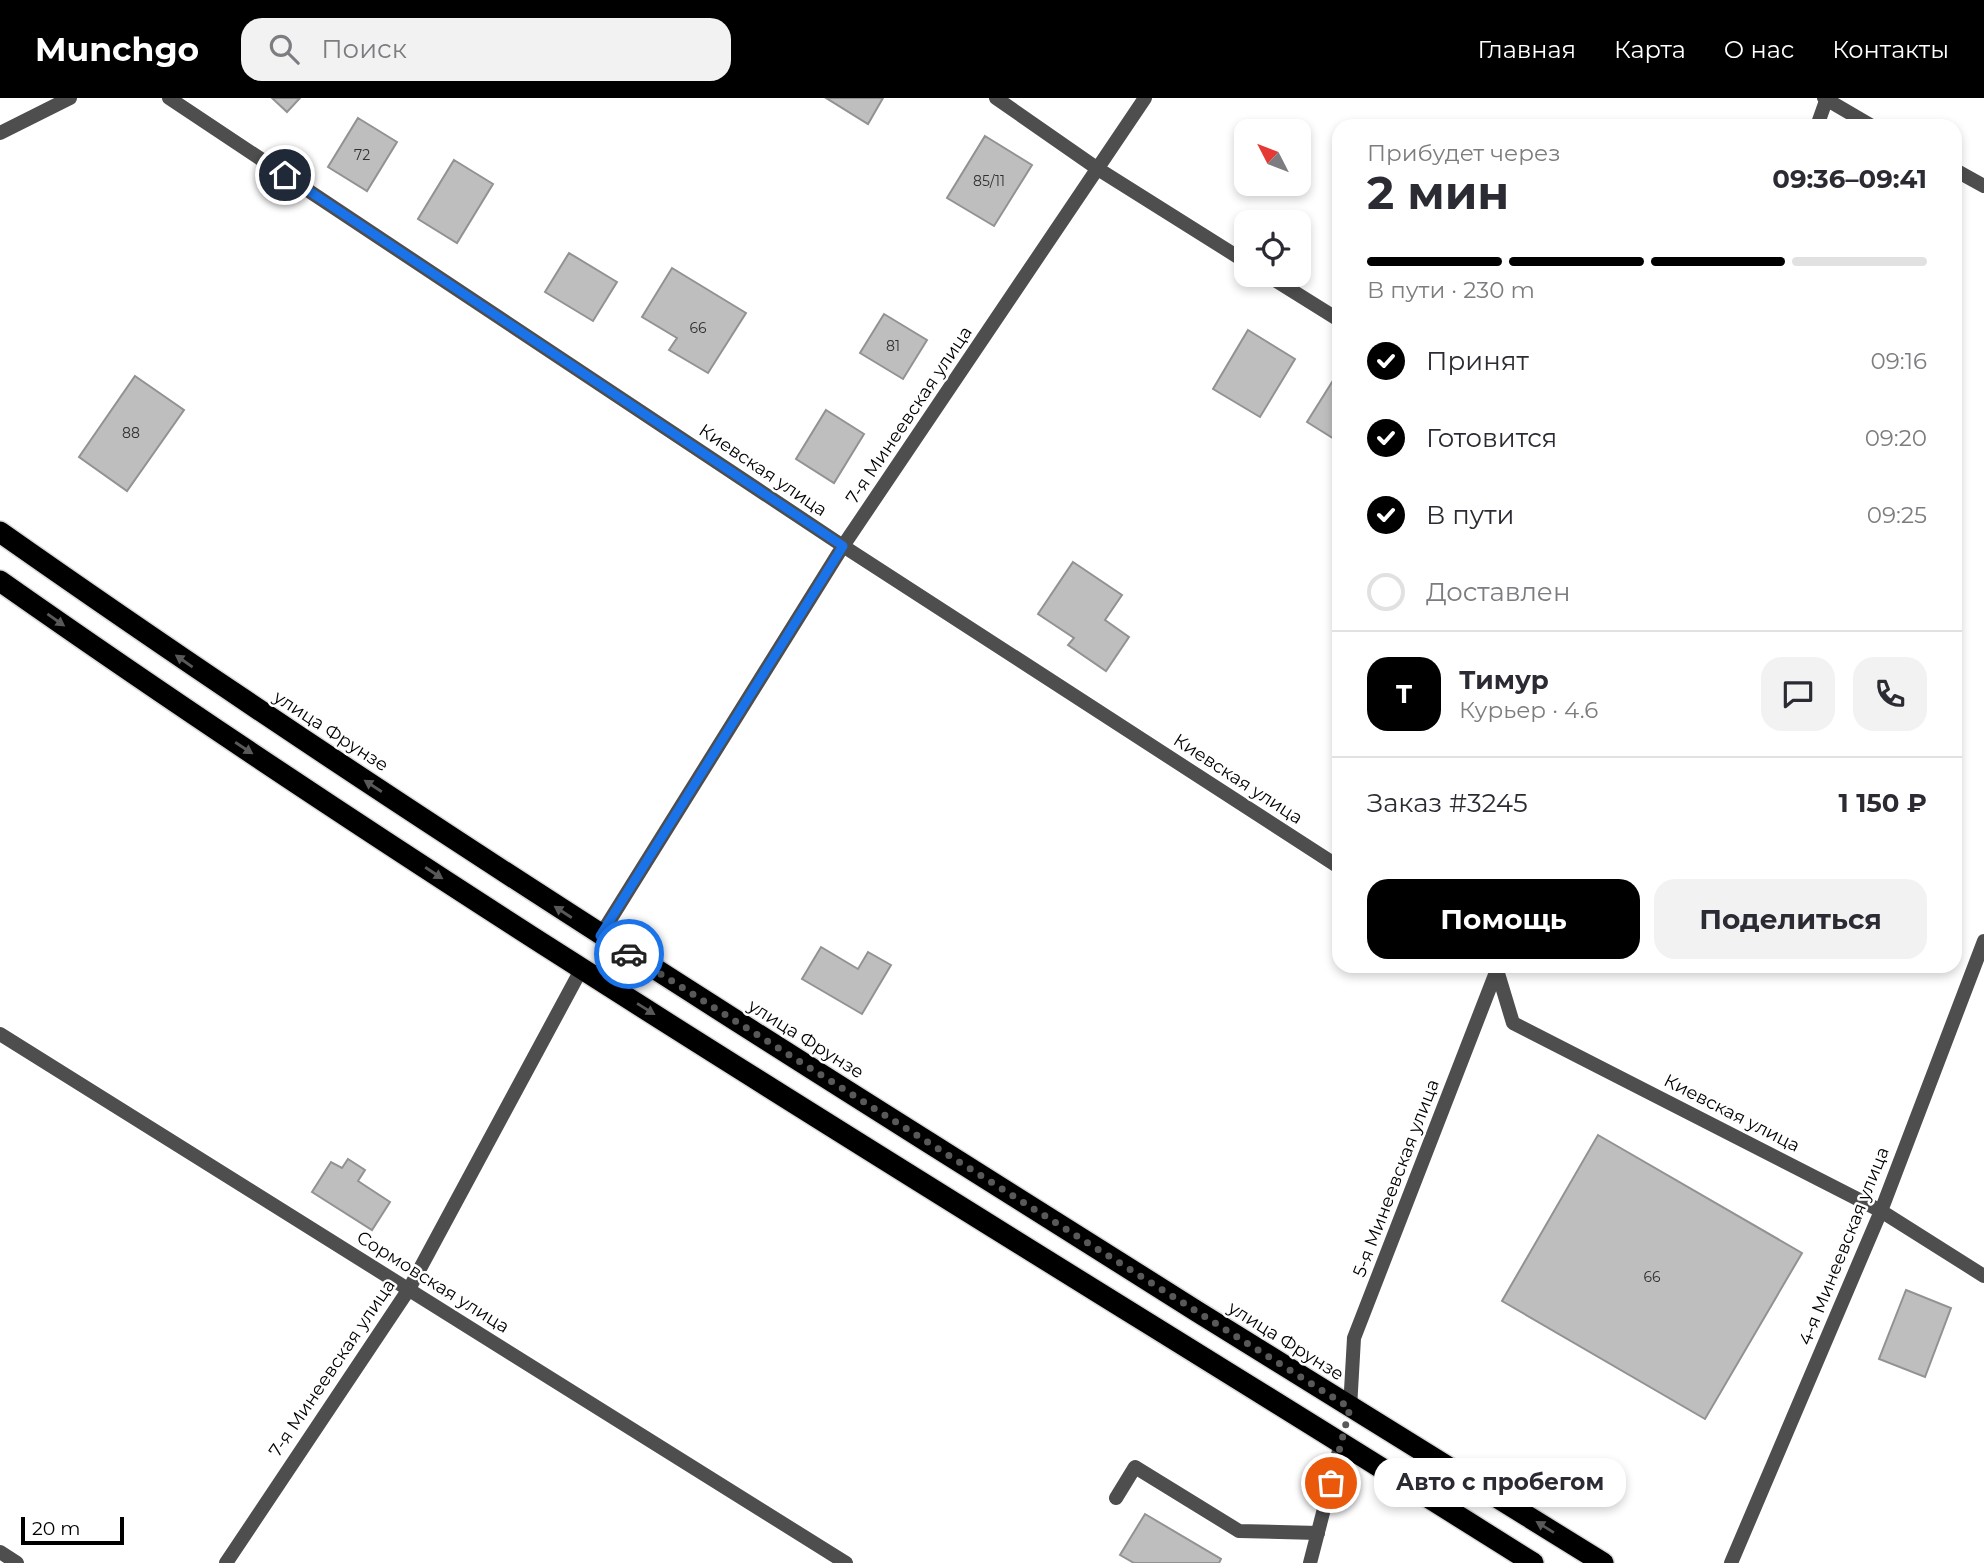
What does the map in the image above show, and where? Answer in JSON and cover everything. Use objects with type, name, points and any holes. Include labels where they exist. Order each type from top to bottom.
[{"type":"highway","name":"улица Фрунзе","points":[[0,532],[190,666],[600,936],[1350,1408],[1603,1563]]},
{"type":"highway","points":[[0,581],[171,701],[582,968],[1532,1563]]},
{"type":"highway","points":[[582,968],[600,936]]},
{"type":"highway","points":[[1341,1443],[1350,1408]]},
{"type":"street","points":[[0,134],[70,98]]},
{"type":"street","name":"Киевская улица","points":[[169,98],[843,546],[1332,862]]},
{"type":"street","points":[[996,98],[1098,169],[1234,254]]},
{"type":"street","name":"7-я Минеевская улица","points":[[600,936],[843,546],[1145,98]]},
{"type":"street","points":[[1819,119],[1826,99],[1860,119]]},
{"type":"street","points":[[1962,174],[1984,186]]},
{"type":"street","points":[[1285,287],[1332,316]]},
{"type":"street","name":"4-я Минеевская улица","points":[[1731,1563],[1881,1211],[1984,941]]},
{"type":"street","name":"7-я Минеевская улица","points":[[226,1563],[408,1289],[582,968]]},
{"type":"street","name":"5-я Минеевская улица","points":[[1350,1408],[1354,1338],[1494,973]]},
{"type":"street","name":"Киевская улица","points":[[1498,973],[1513,1023],[1881,1211],[1984,1276]]},
{"type":"street","name":"Сормовская улица","points":[[0,1034],[846,1563]]},
{"type":"street","points":[[1310,1563],[1341,1443]]},
{"type":"street","points":[[1116,1498],[1135,1467],[1239,1531],[1318,1533]]},
{"type":"street","points":[[0,1552],[17,1563]]},
{"type":"building","points":[[272,98],[300,98],[287,112]]},
{"type":"building","points":[[826,98],[883,98],[868,124]]},
{"type":"building","points":[[358,118],[397,142],[367,191],[328,167]]},
{"type":"building","points":[[985,136],[1032,165],[994,226],[947,198]]},
{"type":"building","points":[[454,160],[493,184],[457,243],[418,219]]},
{"type":"building","points":[[569,253],[617,282],[593,321],[545,292]]},
{"type":"building","points":[[672,268],[746,313],[708,373],[669,350],[677,338],[642,317]]},
{"type":"building","points":[[884,314],[927,340],[903,379],[860,353]]},
{"type":"building","points":[[1248,330],[1295,359],[1260,417],[1213,389]]},
{"type":"building","points":[[135,376],[184,410],[127,491],[79,457]]},
{"type":"building","points":[[1332,382],[1332,438],[1307,422]]},
{"type":"building","points":[[826,410],[864,434],[834,483],[796,459]]},
{"type":"building","points":[[1073,562],[1122,595],[1105,620],[1129,637],[1106,671],[1068,645],[1074,638],[1038,614]]},
{"type":"building","points":[[821,947],[858,969],[868,952],[891,965],[862,1014],[802,979]]},
{"type":"building","points":[[1598,1135],[1802,1253],[1705,1419],[1502,1301]]},
{"type":"building","points":[[348,1159],[365,1170],[358,1181],[390,1202],[372,1230],[312,1192],[331,1162],[342,1168]]},
{"type":"building","points":[[1906,1290],[1951,1308],[1925,1377],[1879,1359]]},
{"type":"building","points":[[1145,1514],[1221,1559],[1219,1563],[1134,1563],[1120,1555]]},
{"type":"way so far","points":[[629,954],[1350,1408],[1331,1483]]},
{"type":"place","name":"Авто с пробегом","points":[[1331,1483]]},
{"type":"route","points":[[285,175],[843,546],[600,936],[629,954]]}]
